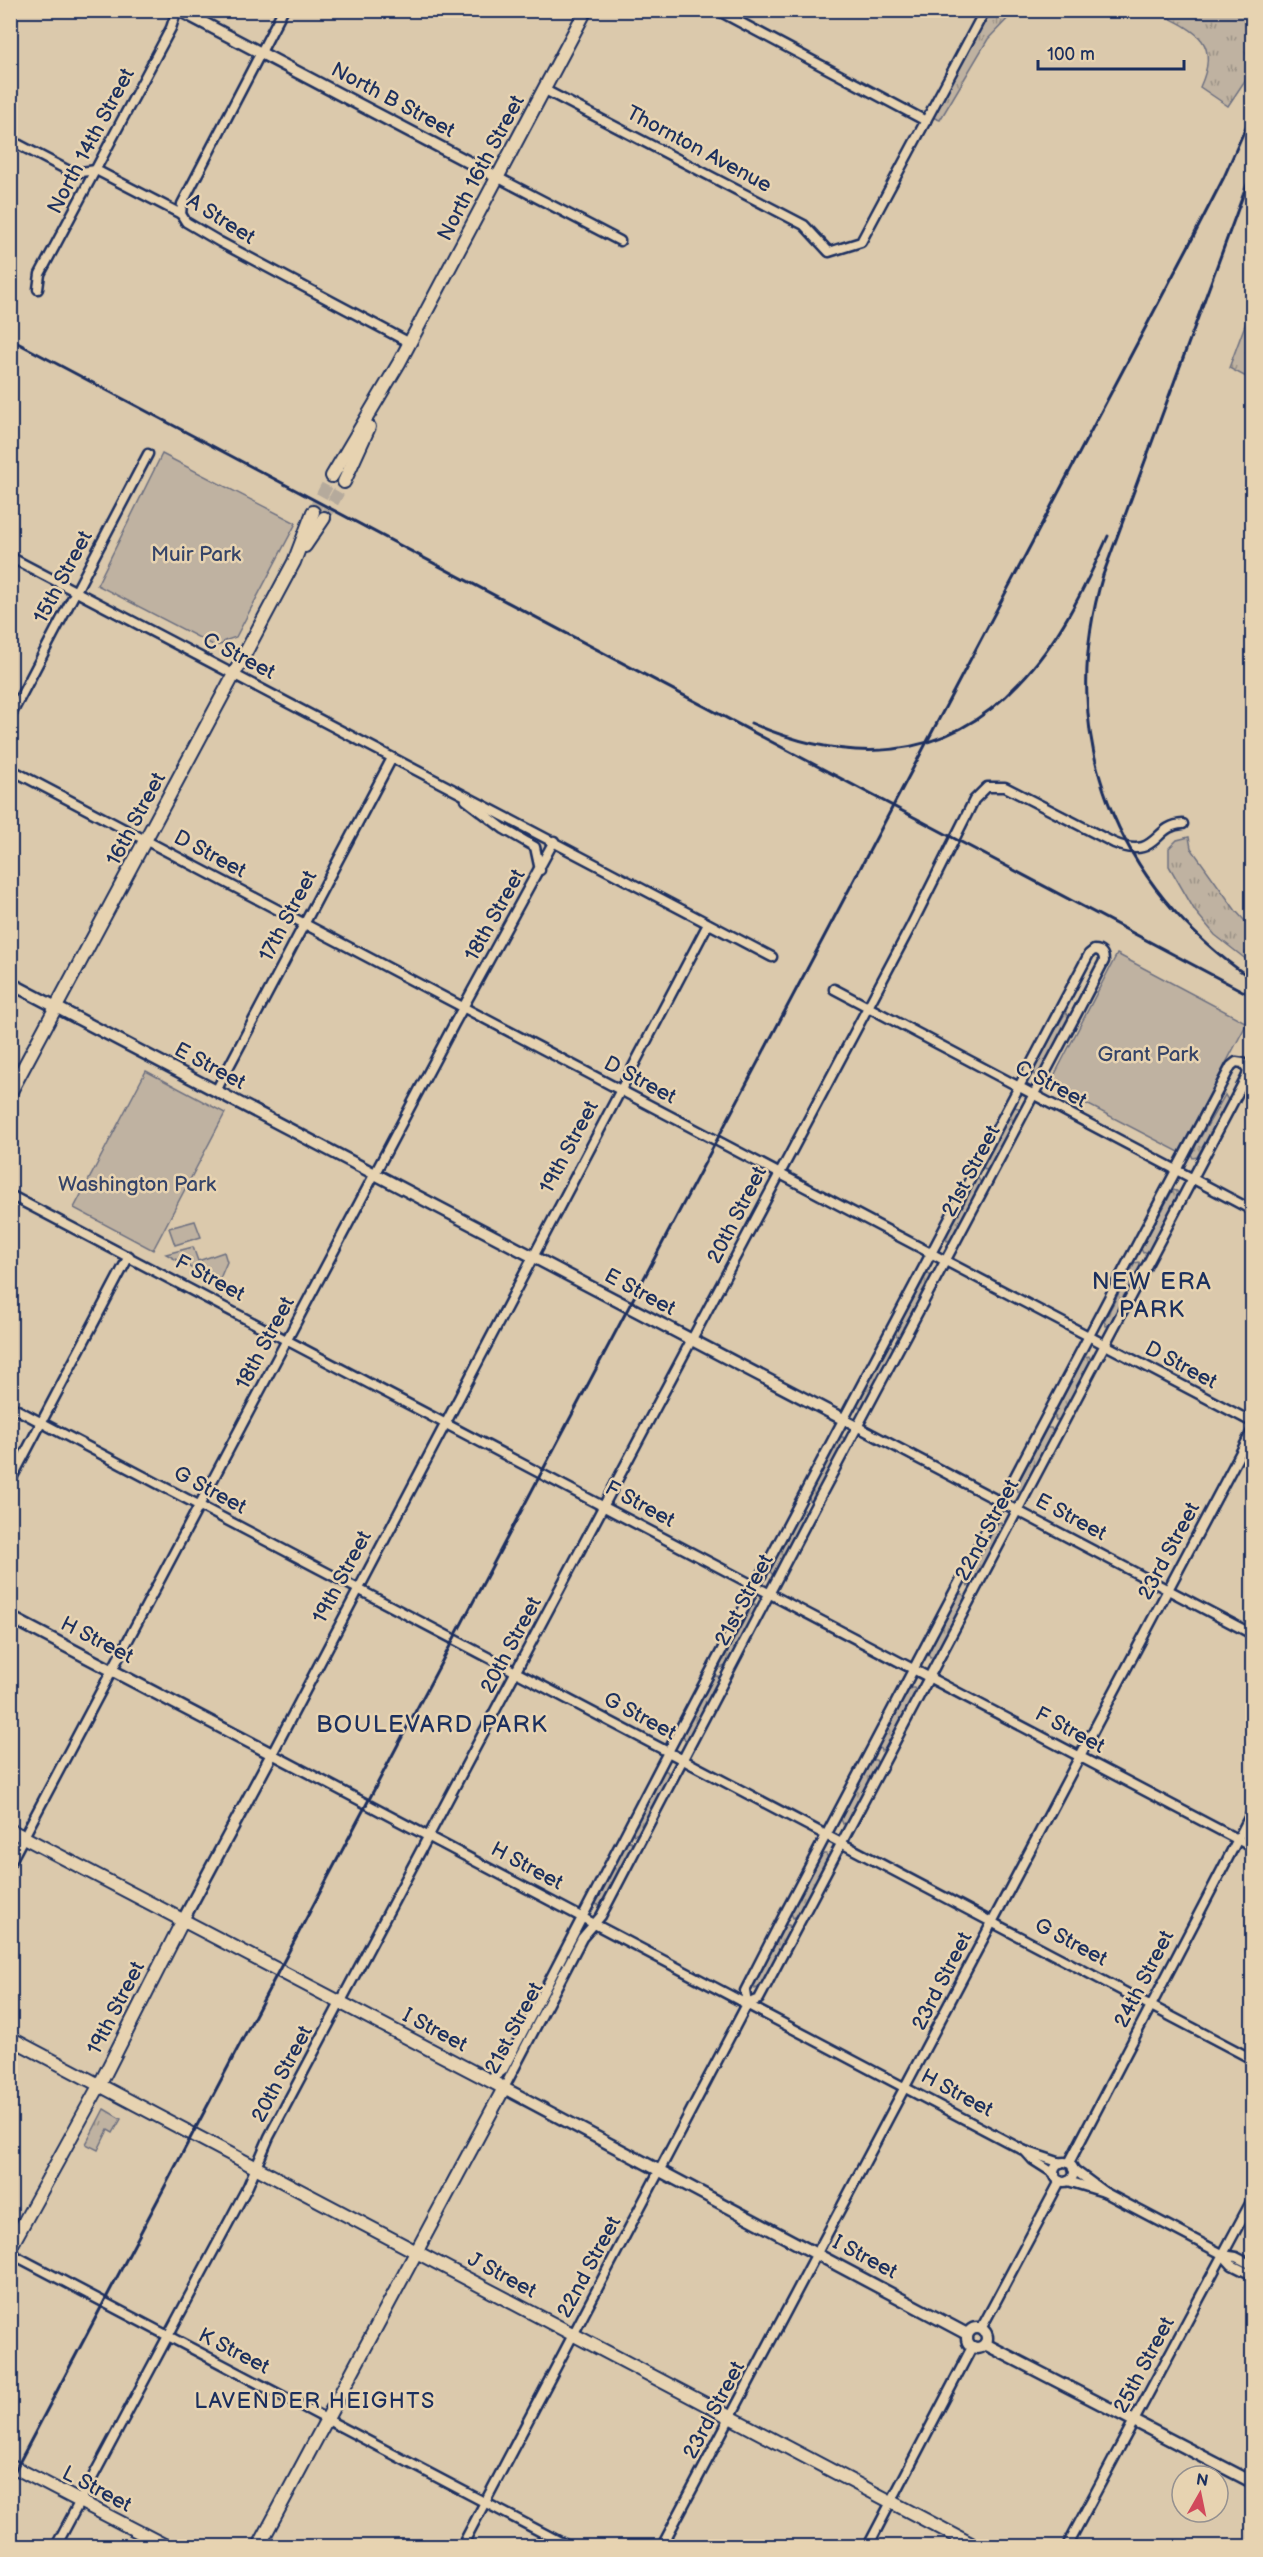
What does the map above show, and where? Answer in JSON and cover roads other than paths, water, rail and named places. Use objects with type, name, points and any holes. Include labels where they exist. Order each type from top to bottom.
[{"type":"main road","name":"North 16th Street","points":[[410,343],[496,177],[545,90],[583,12]]},
{"type":"main road","points":[[338,479],[410,343]]},
{"type":"main road","name":"16th Street","points":[[10,1093],[147,841],[319,515]]},
{"type":"main road","name":"I Street","points":[[10,1830],[504,2088]]},
{"type":"main road","name":"19th Street","points":[[10,2248],[99,2086],[183,1920]]},
{"type":"main road","name":"J Street","points":[[10,2038],[975,2547]]},
{"type":"main road","name":"21st Street","points":[[259,2547],[504,2088]]},
{"type":"main road","name":"L Street","points":[[10,2465],[165,2547]]},
{"type":"street","name":"North B Street","points":[[178,10],[620,241]]},
{"type":"street","name":"North 14th Street","points":[[38,288],[40,274],[171,28],[178,10]]},
{"type":"street","points":[[181,214],[182,204],[283,10]]},
{"type":"street","points":[[717,10],[926,121],[984,11]]},
{"type":"street","name":"Thornton Avenue","points":[[545,90],[804,225],[829,252],[861,242],[926,121]]},
{"type":"street","name":"A Street","points":[[10,140],[73,173],[96,170],[181,214],[186,222],[211,237],[410,343]]},
{"type":"street","name":"15th Street","points":[[10,717],[148,454]]},
{"type":"street","name":"C Street","points":[[10,557],[772,957]]},
{"type":"street","name":"17th Street","points":[[216,1091],[392,758]]},
{"type":"street","name":"D Street","points":[[10,769],[1252,1422]]},
{"type":"street","name":"20th Street","points":[[56,2547],[248,2186],[255,2168],[341,2003],[974,800],[982,790],[993,786],[1014,790],[1114,843],[1129,848],[1151,844],[1166,828],[1183,824]]},
{"type":"street","name":"C Street","points":[[451,787],[504,829],[535,847],[540,870]]},
{"type":"street","name":"18th Street","points":[[10,1863],[463,1007],[554,841]]},
{"type":"street","name":"19th Street","points":[[183,1920],[708,924]]},
{"type":"street","name":"21st Street","points":[[489,2081],[503,2070],[668,1752],[1090,953],[1100,951],[1104,961],[1077,1013],[769,1593],[601,1916],[582,1938],[504,2088]]},
{"type":"street","name":"E Street","points":[[10,983],[1252,1634]]},
{"type":"street","name":"C Street","points":[[834,989],[1252,1210]]},
{"type":"street","points":[[1062,1005],[1077,1013]]},
{"type":"street","name":"22nd Street","points":[[462,2547],[747,2004],[745,1991],[1231,1066],[1236,1062],[1245,1064],[1248,1070],[1247,1076]]},
{"type":"street","name":"22nd Street","points":[[747,2004],[759,1999],[1252,1065]]},
{"type":"street","name":"F Street","points":[[10,1195],[1252,1847]]},
{"type":"street","points":[[10,1482],[129,1256]]},
{"type":"street","name":"G Street","points":[[10,1406],[1252,2059]]},
{"type":"street","name":"23rd Street","points":[[662,2547],[1252,1431]]},
{"type":"street","name":"H Street","points":[[10,1617],[1025,2151],[1068,2165],[1104,2192],[1222,2254],[1236,2257],[1252,2265]]},
{"type":"street","name":"24th Street","points":[[1068,2165],[1252,1812]]},
{"type":"street","name":"I Street","points":[[504,2088],[968,2334]]},
{"type":"street","name":"H Street","points":[[1025,2151],[1033,2160],[1061,2179],[1104,2192]]},
{"type":"street","points":[[1068,2165],[1072,2177],[1061,2179],[1055,2169],[1068,2165]]},
{"type":"street","points":[[981,2329],[1061,2179]]},
{"type":"street","name":"25th Street","points":[[1067,2547],[1252,2200]]},
{"type":"street","name":"K Street","points":[[10,2253],[568,2547]]},
{"type":"street","name":"H Street","points":[[1222,2254],[1232,2265],[1252,2275]]},
{"type":"street","points":[[974,2328],[981,2329],[986,2334],[985,2344],[979,2348],[972,2347],[967,2342],[968,2334],[974,2328]]},
{"type":"street","points":[[985,2344],[1252,2482]]},
{"type":"street","points":[[868,2547],[972,2347]]},
{"type":"tunnel","points":[[313,512],[332,476]]},
{"type":"tunnel","points":[[324,518],[344,482]]},
{"type":"railway","points":[[10,2480],[1189,245],[1224,177],[1252,113]]},
{"type":"railway","points":[[1252,171],[1103,575],[1090,634],[1087,693],[1093,749],[1108,802],[1132,852],[1164,899],[1204,942],[1252,979]]},
{"type":"railway","points":[[10,339],[1252,996]]},
{"type":"railway","points":[[751,723],[787,737],[823,746],[858,750],[893,749],[927,742],[959,729],[990,710],[1019,683],[1047,650],[1070,613],[1108,536]]},
{"type":"district","name":"NEW ERA PARK","points":[[1152,1295]]},
{"type":"district","name":"BOULEVARD PARK","points":[[432,1724]]},
{"type":"district","name":"LAVENDER HEIGHTS","points":[[315,2401]]},
{"type":"park label","name":"Muir Park","points":[[196,554]]},
{"type":"park label","name":"Grant Park","points":[[1148,1054]]},
{"type":"park label","name":"Washington Park","points":[[137,1184]]}]
